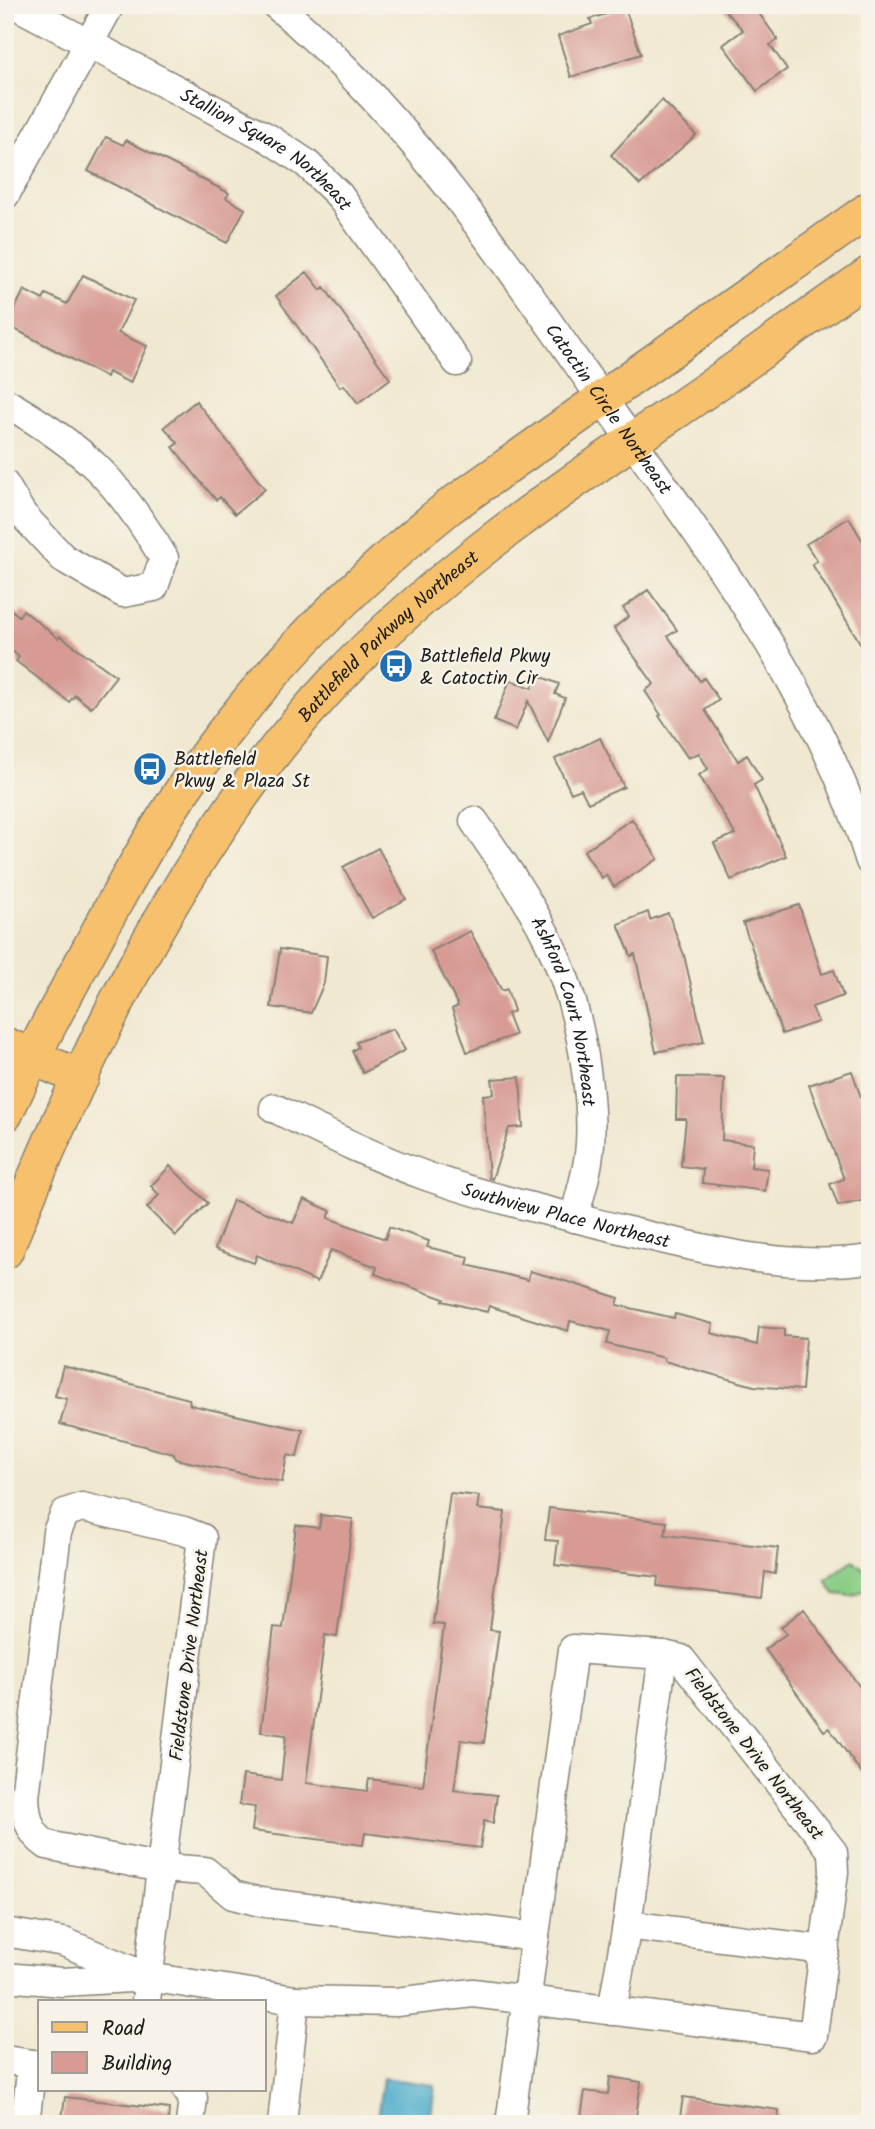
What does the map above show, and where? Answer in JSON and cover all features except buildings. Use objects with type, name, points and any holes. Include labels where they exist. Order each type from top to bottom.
[{"type":"main road","points":[[5,1114],[18,1051],[184,787],[263,685],[349,592],[394,550],[509,462],[870,209]]},
{"type":"main road","name":"Battlefield Parkway Northeast","points":[[5,1251],[63,1111],[113,1009],[173,904],[226,820],[288,735],[387,629],[461,564],[632,440],[870,274]]},
{"type":"main road","points":[[18,1051],[80,1078]]},
{"type":"street","name":"Stallion Square Northeast","points":[[16,5],[268,138],[306,163],[353,213],[457,362]]},
{"type":"street","points":[[5,195],[110,5]]},
{"type":"street","name":"Catoctin Circle Northeast","points":[[276,5],[355,76],[395,119],[455,196],[632,440],[805,703],[854,808],[870,861]]},
{"type":"street","points":[[5,485],[22,514],[63,558],[123,593],[154,587],[164,558],[133,507],[88,458],[57,433],[6,406]]},
{"type":"street","name":"Ashford Court Northeast","points":[[474,821],[546,932],[564,969],[581,1032],[590,1098],[589,1158],[574,1218]]},
{"type":"street","name":"Southview Place Northeast","points":[[274,1108],[352,1146],[429,1177],[574,1218],[735,1257],[828,1265],[870,1259]]},
{"type":"street","name":"Fieldstone Drive Northeast","points":[[147,1989],[161,1868],[202,1538],[184,1531],[82,1507],[65,1513],[57,1532],[25,1797],[26,1820],[37,1838],[47,1845],[161,1868],[205,1871],[233,1895],[260,1902],[536,1937]]},
{"type":"street","name":"Fieldstone Drive Northeast","points":[[5,1977],[295,2000],[396,2002],[473,1993],[525,2000],[813,2036],[834,1872],[833,1852],[681,1659],[663,1655],[573,1649],[536,1937],[525,2000]]},
{"type":"street","points":[[612,2011],[627,1925],[663,1655]]},
{"type":"street","points":[[627,1925],[825,1951]]},
{"type":"street","name":"Fieldstone Drive Northeast","points":[[5,1932],[64,1942],[147,1989]]},
{"type":"street","points":[[282,2124],[295,2000]]},
{"type":"street","points":[[510,2124],[525,2000]]},
{"type":"street","points":[[25,2124],[26,2063]]},
{"type":"street","points":[[187,2090],[193,2098],[190,2124]]},
{"type":"green space","points":[[853,1560],[864,1569],[870,1587],[853,1596],[835,1594],[826,1580]]},
{"type":"water","points":[[383,2078],[435,2085],[430,2124],[376,2124]]},
{"type":"place","name":"Battlefield Pkwy & Catoctin Cir","points":[[396,666]]},
{"type":"place","name":"Battlefield Pkwy & Plaza St","points":[[150,769]]}]
